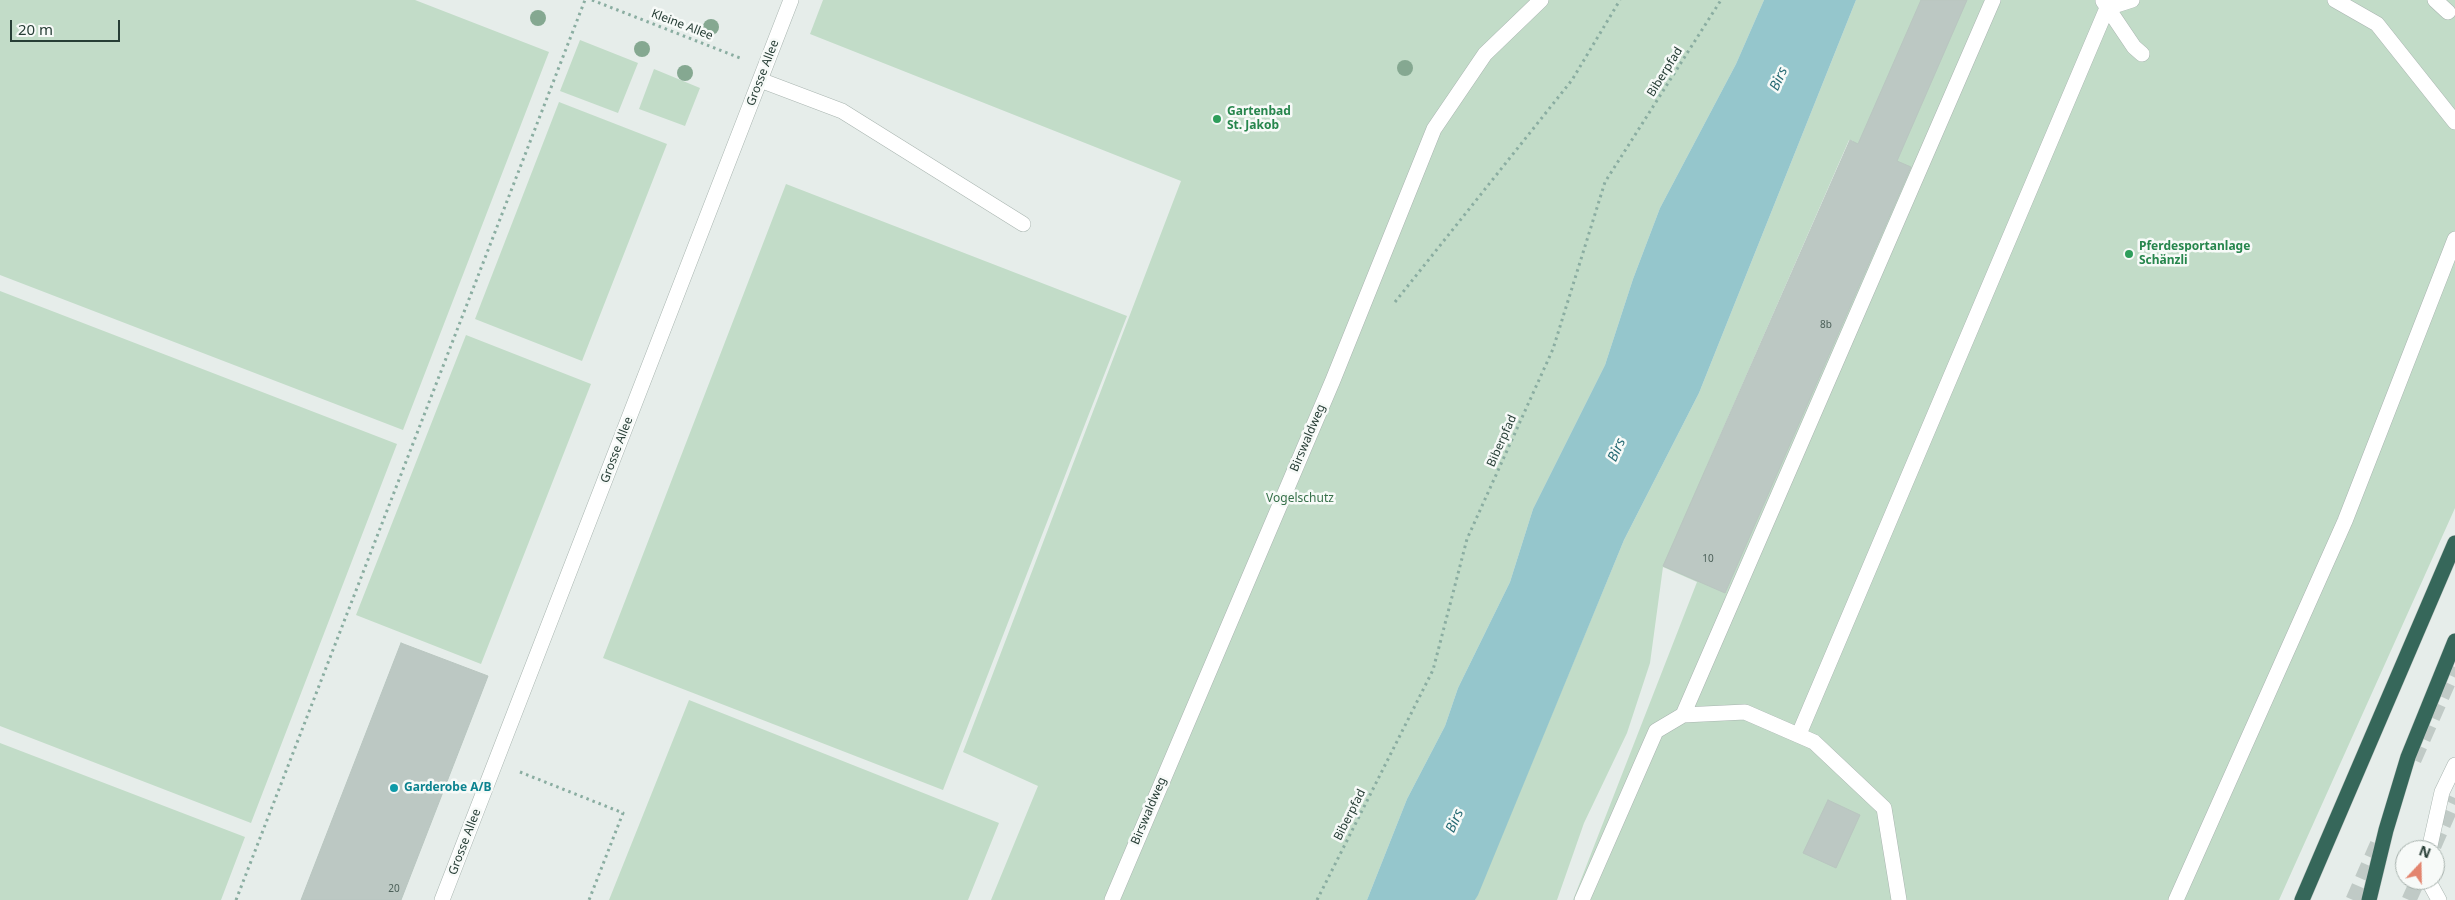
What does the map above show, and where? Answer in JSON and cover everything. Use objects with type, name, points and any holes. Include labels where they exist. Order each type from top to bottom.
[{"type":"highway","points":[[2302,900],[2455,543]]},
{"type":"highway","points":[[2368,900],[2386,830],[2408,757],[2455,641]]},
{"type":"street","name":"Grosse Allee","points":[[442,900],[792,0]]},
{"type":"street","name":"Birswaldweg","points":[[1112,900],[1332,380],[1434,129],[1485,54],[1541,0]]},
{"type":"street","points":[[1683,715],[1993,0]]},
{"type":"street","points":[[2105,4],[2132,0]]},
{"type":"street","points":[[2335,0],[2376,24],[2455,122]]},
{"type":"street","points":[[2435,0],[2448,12]]},
{"type":"street","points":[[1799,734],[2105,4]]},
{"type":"street","points":[[2105,4],[2134,47],[2142,54]]},
{"type":"street","points":[[763,74],[842,111],[1023,224]]},
{"type":"street","points":[[2176,900],[2345,521],[2455,239]]},
{"type":"street","points":[[1582,900],[1656,731],[1683,715],[1745,712],[1814,742],[1884,808],[1899,900]]},
{"type":"street","points":[[2431,840],[2442,792],[2455,765]]},
{"type":"path","points":[[236,900],[585,0]]},
{"type":"path","name":"Kleine Allee","points":[[592,0],[763,74]]},
{"type":"path","points":[[1394,303],[1572,80],[1620,0]]},
{"type":"path","name":"Biberpfad","points":[[1317,900],[1434,670],[1467,539],[1554,349],[1605,182],[1721,0]]},
{"type":"path","points":[[495,762],[623,813],[589,900]]},
{"type":"green space","points":[[0,0],[415,0],[549,52],[403,430],[0,275]]},
{"type":"green space","name":"Vogelschutz","points":[[823,0],[1764,0],[1736,64],[1660,208],[1633,279],[1605,365],[1533,509],[1510,582],[1458,688],[1445,726],[1407,799],[1367,900],[991,900],[1038,786],[963,752],[1181,181],[810,34]]},
{"type":"green space","name":"Pferdesportanlage Schänzli","points":[[1856,0],[2455,0],[2455,508],[2279,900],[1573,900],[1697,582],[1663,567],[1650,663],[1627,733],[1584,823],[1557,900],[1475,900],[1624,540],[1699,393]],"holes":[[[1849,140],[1853,141],[1705,470]]]},
{"type":"green space","points":[[580,40],[638,63],[618,113],[560,91]]},
{"type":"green space","points":[[654,69],[700,88],[685,126],[639,109]]},
{"type":"green space","points":[[559,102],[667,144],[582,361],[475,319]]},
{"type":"green space","points":[[786,184],[1127,316],[943,790],[603,658]]},
{"type":"green space","points":[[0,291],[397,444],[251,823],[0,726]]},
{"type":"green space","points":[[466,335],[591,384],[481,664],[356,615]]},
{"type":"green space","points":[[689,700],[999,823],[968,900],[609,900]]},
{"type":"green space","points":[[0,743],[245,837],[221,900],[0,900]]},
{"type":"water","name":"Birs","points":[[1764,0],[1856,0],[1699,393],[1624,540],[1478,895],[1475,900],[1367,900],[1407,799],[1445,726],[1458,688],[1510,582],[1533,509],[1605,365],[1633,279],[1660,208],[1736,64]]},
{"type":"building","points":[[1921,0],[1967,0],[1897,161],[1911,167],[1725,593],[1663,566],[1850,140],[1858,144]]},
{"type":"building","name":"Garderobe A/B","points":[[401,643],[488,676],[401,900],[301,900]]},
{"type":"building","points":[[1828,800],[1860,815],[1836,868],[1803,853]]},
{"type":"tunnel","points":[[2414,760],[2455,667]]},
{"type":"tunnel","points":[[2437,840],[2455,798]]},
{"type":"tunnel","points":[[2353,900],[2380,838]]},
{"type":"tunnel","points":[[2409,900],[2414,890]]},
{"type":"place","name":"Gartenbad St. Jakob","points":[[1217,119]]},
{"type":"place","name":"Pferdesportanlage Schänzli","points":[[2129,254]]},
{"type":"place","name":"Garderobe A/B","points":[[394,788]]}]
